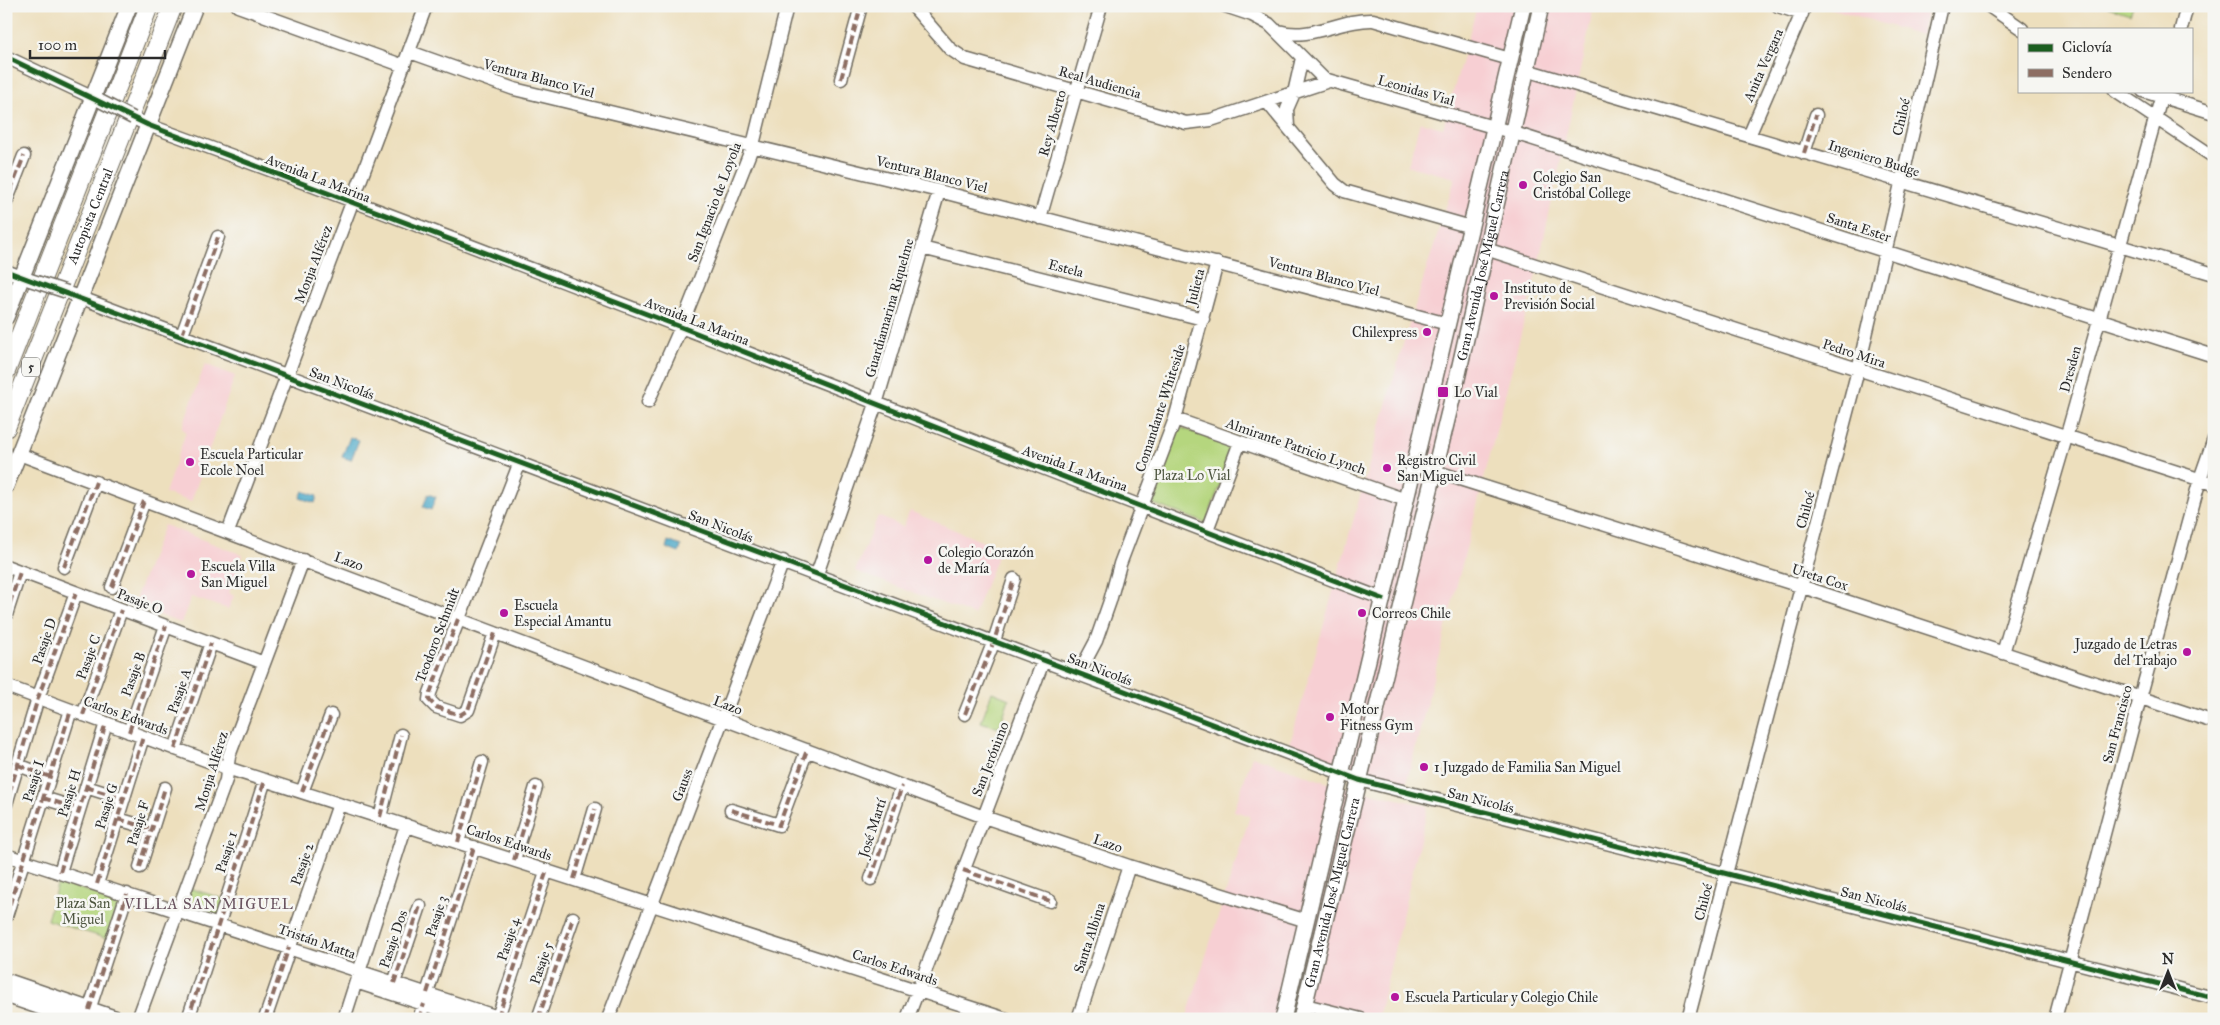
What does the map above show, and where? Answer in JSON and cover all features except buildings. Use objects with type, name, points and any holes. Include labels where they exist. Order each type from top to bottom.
[{"type":"highway","name":"Autopista Central","points":[[6,371],[149,6]]},
{"type":"highway","name":"Autopista Central","points":[[6,428],[173,6]]},
{"type":"main road","points":[[6,317],[26,278],[129,6]]},
{"type":"main road","points":[[6,486],[19,454],[74,294],[148,125],[195,6]]},
{"type":"main road","name":"Gran Avenida José Miguel Carrera","points":[[1285,1012],[1522,6]]},
{"type":"main road","name":"Gran Avenida José Miguel Carrera","points":[[1303,1012],[1456,384],[1511,132],[1541,6]]},
{"type":"main road","points":[[6,981],[117,1019]]},
{"type":"main road","points":[[6,995],[76,1019]]},
{"type":"main road","points":[[1285,1012],[1303,1012]]},
{"type":"street","points":[[238,6],[404,66]]},
{"type":"street","name":"Monja Alférez","points":[[228,532],[426,6]]},
{"type":"street","name":"San Ignacio de Loyola","points":[[648,402],[681,326],[753,145],[787,6]]},
{"type":"street","points":[[841,79],[861,6]]},
{"type":"street","name":"Real Audiencia","points":[[913,6],[950,49],[965,59],[1186,123],[1211,120],[1267,102]]},
{"type":"street","name":"Rey Alberto","points":[[1040,218],[1101,6]]},
{"type":"street","points":[[1224,6],[1263,20],[1278,31],[1296,36],[1351,22],[1373,20],[1510,58]]},
{"type":"street","points":[[1778,6],[1803,10]]},
{"type":"street","name":"Chiloé","points":[[1688,1019],[1858,370],[1942,6]]},
{"type":"street","points":[[1989,6],[2021,28]]},
{"type":"street","points":[[2181,28],[2187,6]]},
{"type":"street","name":"Anita Vergara","points":[[1748,136],[1803,10]]},
{"type":"street","name":"Leonidas Vial","points":[[1278,31],[1320,77],[1494,128]]},
{"type":"street","name":"Ventura Blanco Viel","points":[[410,52],[514,89],[939,191],[1448,324]]},
{"type":"street","name":"Avenida La Marina","points":[[6,57],[94,101]]},
{"type":"street","points":[[1288,127],[1287,109],[1294,93],[1302,58]]},
{"type":"street","name":"Avenida La Marina","points":[[6,66],[148,125],[681,326],[876,404],[1144,505],[1383,599]]},
{"type":"street","name":"Ingeniero Budge","points":[[1526,70],[2214,274]]},
{"type":"street","points":[[1330,81],[1318,83],[1267,102],[1335,184],[1344,191],[1471,227]]},
{"type":"street","points":[[2116,92],[2214,157]]},
{"type":"street","points":[[2149,92],[2162,94],[2214,113]]},
{"type":"street","name":"Dresden","points":[[2003,653],[2066,437],[2162,94]]},
{"type":"street","points":[[1804,153],[1816,115]]},
{"type":"street","name":"Santa Ester","points":[[1494,128],[2214,356]]},
{"type":"street","points":[[6,202],[24,156]]},
{"type":"street","name":"Guardiamarina Riquelme","points":[[816,574],[876,404],[939,191]]},
{"type":"street","points":[[182,335],[218,237]]},
{"type":"street","name":"Estela","points":[[922,248],[1203,319]]},
{"type":"street","name":"Pedro Mira","points":[[1486,249],[2214,484]]},
{"type":"street","name":"Julieta","points":[[1203,319],[1217,263]]},
{"type":"street","name":"San Nicolás","points":[[6,271],[74,294],[288,374],[1359,780],[2214,998]]},
{"type":"street","name":"Comandante Whiteside","points":[[1079,673],[1096,641],[1120,564],[1144,505],[1175,419],[1203,319]]},
{"type":"street","name":"Almirante Patricio Lynch","points":[[1175,419],[1406,500]]},
{"type":"street","name":"San Francisco","points":[[2055,1019],[2140,698],[2200,480],[2214,439]]},
{"type":"street","points":[[1207,530],[1240,442]]},
{"type":"street","name":"Lazo","points":[[19,454],[984,817],[1129,866],[1307,921]]},
{"type":"street","name":"Teodoro Schmidt","points":[[495,632],[468,710],[460,715],[436,707],[428,700],[520,462]]},
{"type":"street","name":"Ureta Cox","points":[[1415,465],[1800,586],[2214,722]]},
{"type":"street","points":[[64,567],[96,482]]},
{"type":"street","points":[[112,587],[144,501]]},
{"type":"street","name":"Monja Alférez","points":[[138,1019],[226,780],[229,756],[302,560]]},
{"type":"street","name":"Gauss","points":[[608,1019],[783,561]]},
{"type":"street","name":"Pasaje O","points":[[6,566],[264,663]]},
{"type":"street","points":[[6,615],[20,572]]},
{"type":"street","points":[[964,714],[994,641],[1014,579]]},
{"type":"street","name":"Pasaje D","points":[[6,804],[8,788],[18,765],[38,698],[76,593]]},
{"type":"street","name":"Pasaje C","points":[[77,712],[122,610]]},
{"type":"street","name":"Pasaje B","points":[[129,732],[166,626]]},
{"type":"street","name":"Pasaje A","points":[[175,749],[211,643]]},
{"type":"street","name":"San Jerónimo","points":[[907,1019],[1044,659]]},
{"type":"street","name":"Carlos Edwards","points":[[6,686],[228,768],[1006,1019]]},
{"type":"street","name":"Pasaje I","points":[[6,916],[50,777],[77,712]]},
{"type":"street","points":[[302,792],[331,715]]},
{"type":"street","name":"Pasaje H","points":[[60,872],[106,723]]},
{"type":"street","points":[[380,817],[401,735]]},
{"type":"street","name":"Pasaje G","points":[[97,884],[143,737]]},
{"type":"street","points":[[731,810],[779,825],[807,750]]},
{"type":"street","points":[[458,842],[482,762]]},
{"type":"street","points":[[18,765],[50,777]]},
{"type":"street","name":"Pasaje 1","points":[[188,1019],[265,780]]},
{"type":"street","name":"José Martí","points":[[871,879],[902,786]]},
{"type":"street","points":[[86,787],[124,799]]},
{"type":"street","points":[[514,860],[536,787]]},
{"type":"street","name":"Pasaje F","points":[[140,867],[165,788]]},
{"type":"street","points":[[43,798],[79,810]]},
{"type":"street","name":"Pasaje 2","points":[[265,1019],[339,804]]},
{"type":"street","points":[[574,879],[595,809]]},
{"type":"street","points":[[118,819],[152,830]]},
{"type":"street","points":[[344,1019],[406,825]]},
{"type":"street","name":"Pasaje 3","points":[[419,1019],[474,847]]},
{"type":"street","name":"Tristán Matta","points":[[6,855],[289,947],[357,976],[425,999],[501,1018]]},
{"type":"street","name":"Santa Albina","points":[[1078,1019],[1129,866]]},
{"type":"street","name":"Pasaje 4","points":[[501,1018],[547,870]]},
{"type":"street","points":[[963,870],[1050,902]]},
{"type":"street","points":[[89,1010],[127,894]]},
{"type":"street","name":"Pasaje Dos","points":[[394,983],[420,906]]},
{"type":"street","name":"Pasaje 5","points":[[538,1019],[573,918]]},
{"type":"street","name":"Tristán Matta","points":[[357,976],[394,983],[469,1019]]},
{"type":"street","points":[[1303,1012],[1361,1019]]},
{"type":"shaded area","points":[[1477,6],[1594,6],[1537,270],[1406,785],[1289,747],[1404,341],[1455,178],[1408,166],[1420,122],[1443,128]]},
{"type":"shaded area","points":[[1823,6],[1929,6],[1921,35]]},
{"type":"shaded area","name":"Escuela Particular Ecole Noel","points":[[205,364],[235,376],[191,502],[165,493],[186,432],[182,428]]},
{"type":"shaded area","name":"Colegio Corazón de María","points":[[910,511],[1000,549],[974,615],[855,571],[878,516],[903,527]]},
{"type":"shaded area","name":"Escuela Villa San Miguel","points":[[164,525],[243,555],[229,593],[234,596],[228,609],[191,597],[181,623],[133,605]]},
{"type":"shaded area","points":[[1252,756],[1328,783],[1428,806],[1378,1019],[1186,1019],[1250,816],[1234,811]]},
{"type":"green space","points":[[2105,6],[2133,6],[2130,14]]},
{"type":"green space","name":"Plaza Lo Vial","points":[[1179,427],[1234,447],[1206,523],[1151,503]]},
{"type":"green space","points":[[992,692],[1009,699],[999,728],[981,722]]},
{"type":"green space","name":"Plaza San Miguel","points":[[58,882],[120,901],[108,939],[47,920]]},
{"type":"green space","points":[[189,888],[224,899],[218,919],[182,908]]},
{"type":"water","points":[[350,437],[359,440],[351,460],[342,457]]},
{"type":"water","points":[[303,491],[317,496],[315,503],[300,498]]},
{"type":"water","points":[[428,494],[436,497],[431,510],[423,507]]},
{"type":"water","points":[[668,541],[681,546],[679,553],[666,548]]},
{"type":"marked path","points":[[841,79],[861,6]]},
{"type":"marked path","points":[[1804,153],[1816,115]]},
{"type":"marked path","points":[[6,202],[24,156]]},
{"type":"marked path","points":[[182,335],[218,237]]},
{"type":"marked path","points":[[64,567],[96,482]]},
{"type":"marked path","points":[[112,587],[144,501]]},
{"type":"marked path","points":[[6,615],[20,572]]},
{"type":"marked path","points":[[965,714],[994,641],[1014,579]]},
{"type":"marked path","points":[[6,804],[38,698],[76,593]]},
{"type":"marked path","points":[[83,715],[121,610]]},
{"type":"marked path","points":[[458,619],[430,693],[429,700],[436,707],[460,715],[468,710],[495,633]]},
{"type":"marked path","points":[[129,732],[166,626]]},
{"type":"marked path","points":[[175,749],[211,643]]},
{"type":"marked path","points":[[6,916],[71,710]]},
{"type":"marked path","points":[[302,792],[331,715]]},
{"type":"marked path","points":[[60,872],[106,723]]},
{"type":"marked path","points":[[380,817],[401,735]]},
{"type":"marked path","points":[[97,884],[143,737]]},
{"type":"marked path","points":[[731,810],[779,825],[807,750]]},
{"type":"marked path","points":[[458,842],[482,762]]},
{"type":"marked path","points":[[18,765],[50,777]]},
{"type":"marked path","points":[[188,1019],[265,780]]},
{"type":"marked path","points":[[871,879],[902,786]]},
{"type":"marked path","points":[[86,787],[124,799]]},
{"type":"marked path","points":[[514,860],[536,787]]},
{"type":"marked path","points":[[140,867],[165,788]]},
{"type":"marked path","points":[[43,798],[79,809]]},
{"type":"marked path","points":[[574,879],[595,809]]},
{"type":"marked path","points":[[118,819],[152,829]]},
{"type":"marked path","points":[[427,993],[474,847]]},
{"type":"marked path","points":[[498,1017],[547,870]]},
{"type":"marked path","points":[[963,870],[1050,901]]},
{"type":"marked path","points":[[89,1010],[127,894]]},
{"type":"marked path","points":[[394,983],[420,906]]},
{"type":"marked path","points":[[538,1019],[573,918]]},
{"type":"marked path","points":[[265,1019],[289,947]]},
{"type":"marked path","points":[[419,1019],[424,1004]]},
{"type":"cycle path","points":[[6,57],[148,125],[681,327],[991,449],[1383,599]]},
{"type":"cycle path","points":[[6,271],[772,557],[1359,780],[2214,998]]},
{"type":"place","name":"Colegio San Cristóbal College","points":[[1523,185]]},
{"type":"place","name":"Instituto de Previsión Social","points":[[1494,296]]},
{"type":"place","name":"Chilexpress","points":[[1427,332]]},
{"type":"place","name":"Lo Vial","points":[[1443,392]]},
{"type":"place","name":"Escuela Particular Ecole Noel","points":[[190,462]]},
{"type":"place","name":"Registro Civil San Miguel","points":[[1387,468]]},
{"type":"place","name":"Colegio Corazón de María","points":[[928,560]]},
{"type":"place","name":"Escuela Villa San Miguel","points":[[191,574]]},
{"type":"place","name":"Escuela Especial Amantu","points":[[504,613]]},
{"type":"place","name":"Correos Chile","points":[[1362,613]]},
{"type":"place","name":"Juzgado de Letras del Trabajo","points":[[2187,652]]},
{"type":"place","name":"Motor Fitness Gym","points":[[1330,717]]},
{"type":"place","name":"1 Juzgado de Familia San Miguel","points":[[1424,767]]},
{"type":"place","name":"Escuela Particular y Colegio Chile","points":[[1395,997]]},
{"type":"district","name":"VILLA SAN MIGUEL","points":[[209,904]]}]
